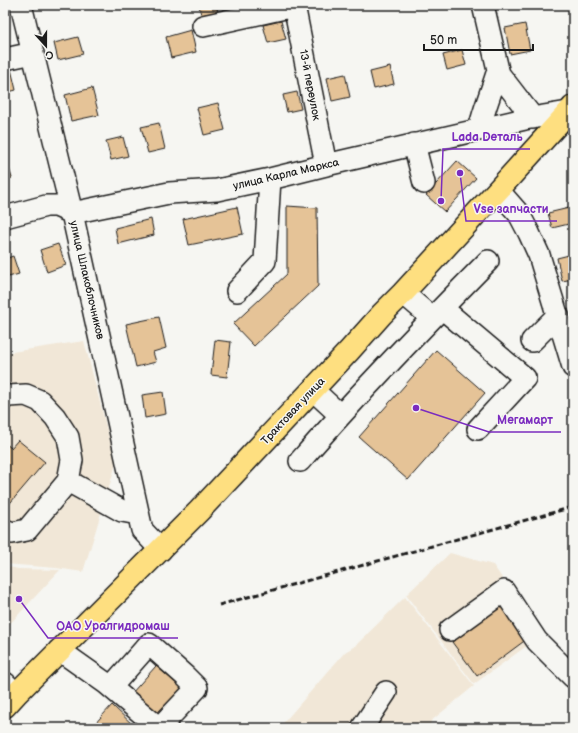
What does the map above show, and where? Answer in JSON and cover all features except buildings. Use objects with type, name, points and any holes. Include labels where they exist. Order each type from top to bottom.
[{"type":"main road","name":"Трактовая улица","points":[[9,694],[60,650],[199,511],[403,293],[570,110]]},
{"type":"street","name":"улица Шлакоблочников","points":[[21,5],[72,213],[142,530],[161,550]]},
{"type":"street","points":[[202,26],[294,5]]},
{"type":"street","name":"13-й переулок","points":[[294,5],[326,164]]},
{"type":"street","points":[[483,5],[499,74],[533,118]]},
{"type":"street","points":[[5,59],[33,53]]},
{"type":"street","points":[[479,130],[484,110],[498,70]]},
{"type":"street","name":"улица Карла Маркса","points":[[72,213],[169,193],[217,190],[270,179],[326,164],[414,144],[570,110]]},
{"type":"street","points":[[414,144],[424,183]]},
{"type":"street","points":[[237,291],[265,261],[270,179]]},
{"type":"street","points":[[498,190],[519,214],[539,255],[564,325],[573,367]]},
{"type":"street","points":[[5,217],[46,206],[56,206],[72,213]]},
{"type":"street","points":[[300,461],[340,415],[488,261]]},
{"type":"street","points":[[403,293],[437,313],[525,378],[478,429]]},
{"type":"street","points":[[532,341],[564,325]]},
{"type":"street","points":[[313,390],[340,415]]},
{"type":"street","points":[[5,398],[8,396],[26,395],[40,401],[55,417],[68,437],[72,460],[68,481],[27,530],[12,533],[5,530]]},
{"type":"street","points":[[68,481],[122,511],[138,514]]},
{"type":"street","points":[[450,630],[504,591],[537,641],[573,677]]},
{"type":"street","points":[[60,650],[111,687],[159,728],[197,688],[149,644],[111,687]]},
{"type":"street","points":[[362,728],[386,692]]},
{"type":"shaded area","points":[[84,341],[116,464],[83,572],[56,568],[5,564],[5,353]]},
{"type":"shaded area","points":[[450,553],[493,565],[542,635],[474,684],[406,595]]},
{"type":"shaded area","points":[[5,566],[18,569],[60,570],[5,629]]},
{"type":"shaded area","points":[[405,597],[474,686],[431,721],[429,728],[279,728],[345,652],[355,646]]},
{"type":"railway","points":[[219,605],[573,507]]},
{"type":"place","name":"Vse запчасти","points":[[460,173]]},
{"type":"place","name":"Lada Dеталь","points":[[441,201]]},
{"type":"place","name":"Мегамарт","points":[[416,408]]},
{"type":"place","name":"ОАО Уралгидромаш","points":[[19,599]]}]
